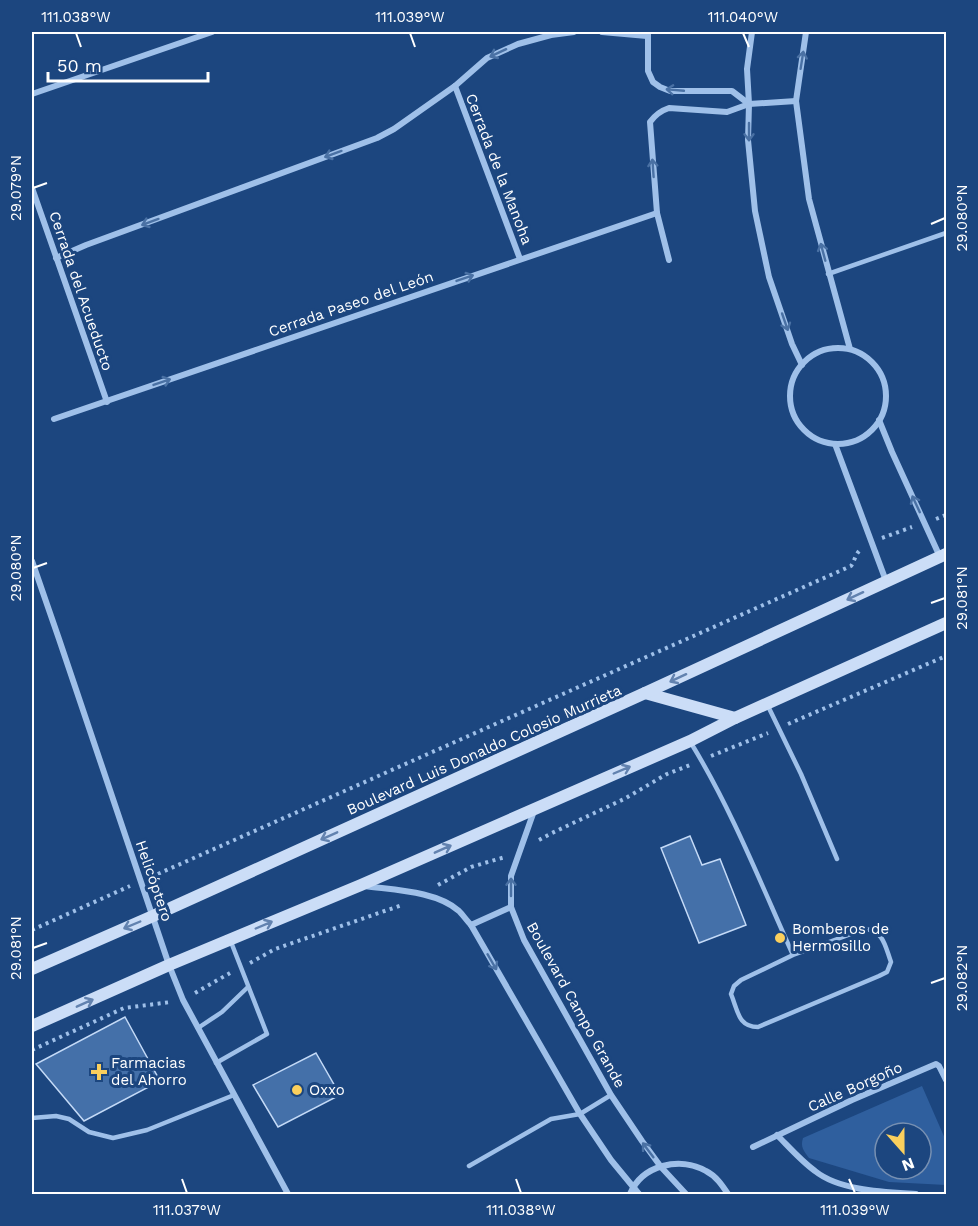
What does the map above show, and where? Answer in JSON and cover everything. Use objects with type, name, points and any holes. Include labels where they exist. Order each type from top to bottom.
[{"type":"main road","name":"Boulevard Luis Donaldo Colosio Murrieta","points":[[32,969],[645,693],[943,555]]},
{"type":"main road","points":[[32,1026],[690,741],[735,718],[946,623]]},
{"type":"main road","points":[[645,693],[735,718]]},
{"type":"street","points":[[32,94],[212,32]]},
{"type":"street","points":[[56,258],[377,138],[394,129],[455,86],[487,58],[518,44],[551,35],[574,32]]},
{"type":"street","points":[[602,32],[647,34],[648,71],[653,82],[660,87],[670,91],[732,91],[749,104]]},
{"type":"street","points":[[752,32],[747,69],[748,140],[755,211],[769,277],[792,344],[802,365]]},
{"type":"street","points":[[806,32],[796,101],[809,199],[850,349]]},
{"type":"street","name":"Cerrada de la Manoha","points":[[455,86],[520,259]]},
{"type":"street","points":[[669,260],[657,213],[650,122],[661,110],[669,108],[727,112],[749,104],[796,101]]},
{"type":"street","name":"Cerrada del Acueducto","points":[[32,188],[107,402]]},
{"type":"street","name":"Cerrada Paseo del León","points":[[54,419],[657,213]]},
{"type":"street","points":[[832,348],[850,349],[870,359],[877,367],[883,377],[886,399],[884,410],[874,428],[860,438],[835,444],[813,436],[796,420],[790,397],[791,386],[795,374],[815,353],[832,348]]},
{"type":"street","points":[[879,420],[924,522],[943,555]]},
{"type":"street","points":[[835,444],[886,581]]},
{"type":"street","name":"Helicóptero","points":[[32,561],[169,965],[183,1000],[288,1194]]},
{"type":"street","name":"Boulevard Campo Grande","points":[[535,808],[511,876],[511,908],[524,940],[611,1095],[661,1167],[686,1194]]},
{"type":"street","points":[[361,885],[420,894],[441,900],[458,910],[471,925],[580,1114],[632,1191],[639,1194]]},
{"type":"street","points":[[471,925],[511,908]]},
{"type":"street","name":"Calle Borgoño","points":[[753,1147],[852,1100],[936,1064],[946,1080]]},
{"type":"street","points":[[777,1135],[816,1172],[835,1182],[871,1191],[916,1194]]},
{"type":"street","points":[[632,1191],[640,1179],[650,1172],[680,1163],[699,1167],[716,1178],[728,1194]]},
{"type":"lane","points":[[828,274],[946,233]]},
{"type":"lane","points":[[767,704],[801,774],[837,859]]},
{"type":"lane","points":[[690,741],[721,798],[793,955]]},
{"type":"lane","points":[[865,929],[872,929],[880,934],[891,962],[887,972],[879,976],[758,1027],[749,1027],[742,1023],[731,994],[734,986],[741,980],[793,955],[865,929]]},
{"type":"lane","points":[[216,1063],[267,1034],[230,939]]},
{"type":"lane","points":[[198,1028],[222,1012],[248,987]]},
{"type":"lane","points":[[32,1118],[56,1116],[69,1119],[88,1132],[113,1138],[147,1130],[234,1095]]},
{"type":"lane","points":[[469,1166],[551,1119],[580,1114],[611,1095]]},
{"type":"path","points":[[32,930],[851,566],[856,554],[871,542],[946,515]]},
{"type":"path","points":[[32,1050],[124,1008],[183,1000],[276,949],[398,907],[471,867],[519,852],[552,833],[624,799],[667,774],[946,656]]},
{"type":"shaded area","points":[[922,1086],[946,1141],[946,1185],[886,1181],[933,1181],[933,1121],[873,1121],[873,1177],[809,1158],[804,1151],[803,1138]]},
{"type":"building","points":[[690,836],[702,865],[720,859],[746,925],[699,943],[661,848]]},
{"type":"building","name":"Farmacias del Ahorro","points":[[125,1017],[160,1081],[84,1121],[36,1064]]},
{"type":"building","name":"Oxxo","points":[[316,1053],[340,1095],[278,1127],[253,1085]]},
{"type":"place","name":"Bomberos de Hermosillo","points":[[780,938]]},
{"type":"place","name":"Farmacias del Ahorro","points":[[99,1072]]},
{"type":"place","name":"Oxxo","points":[[297,1090]]}]
